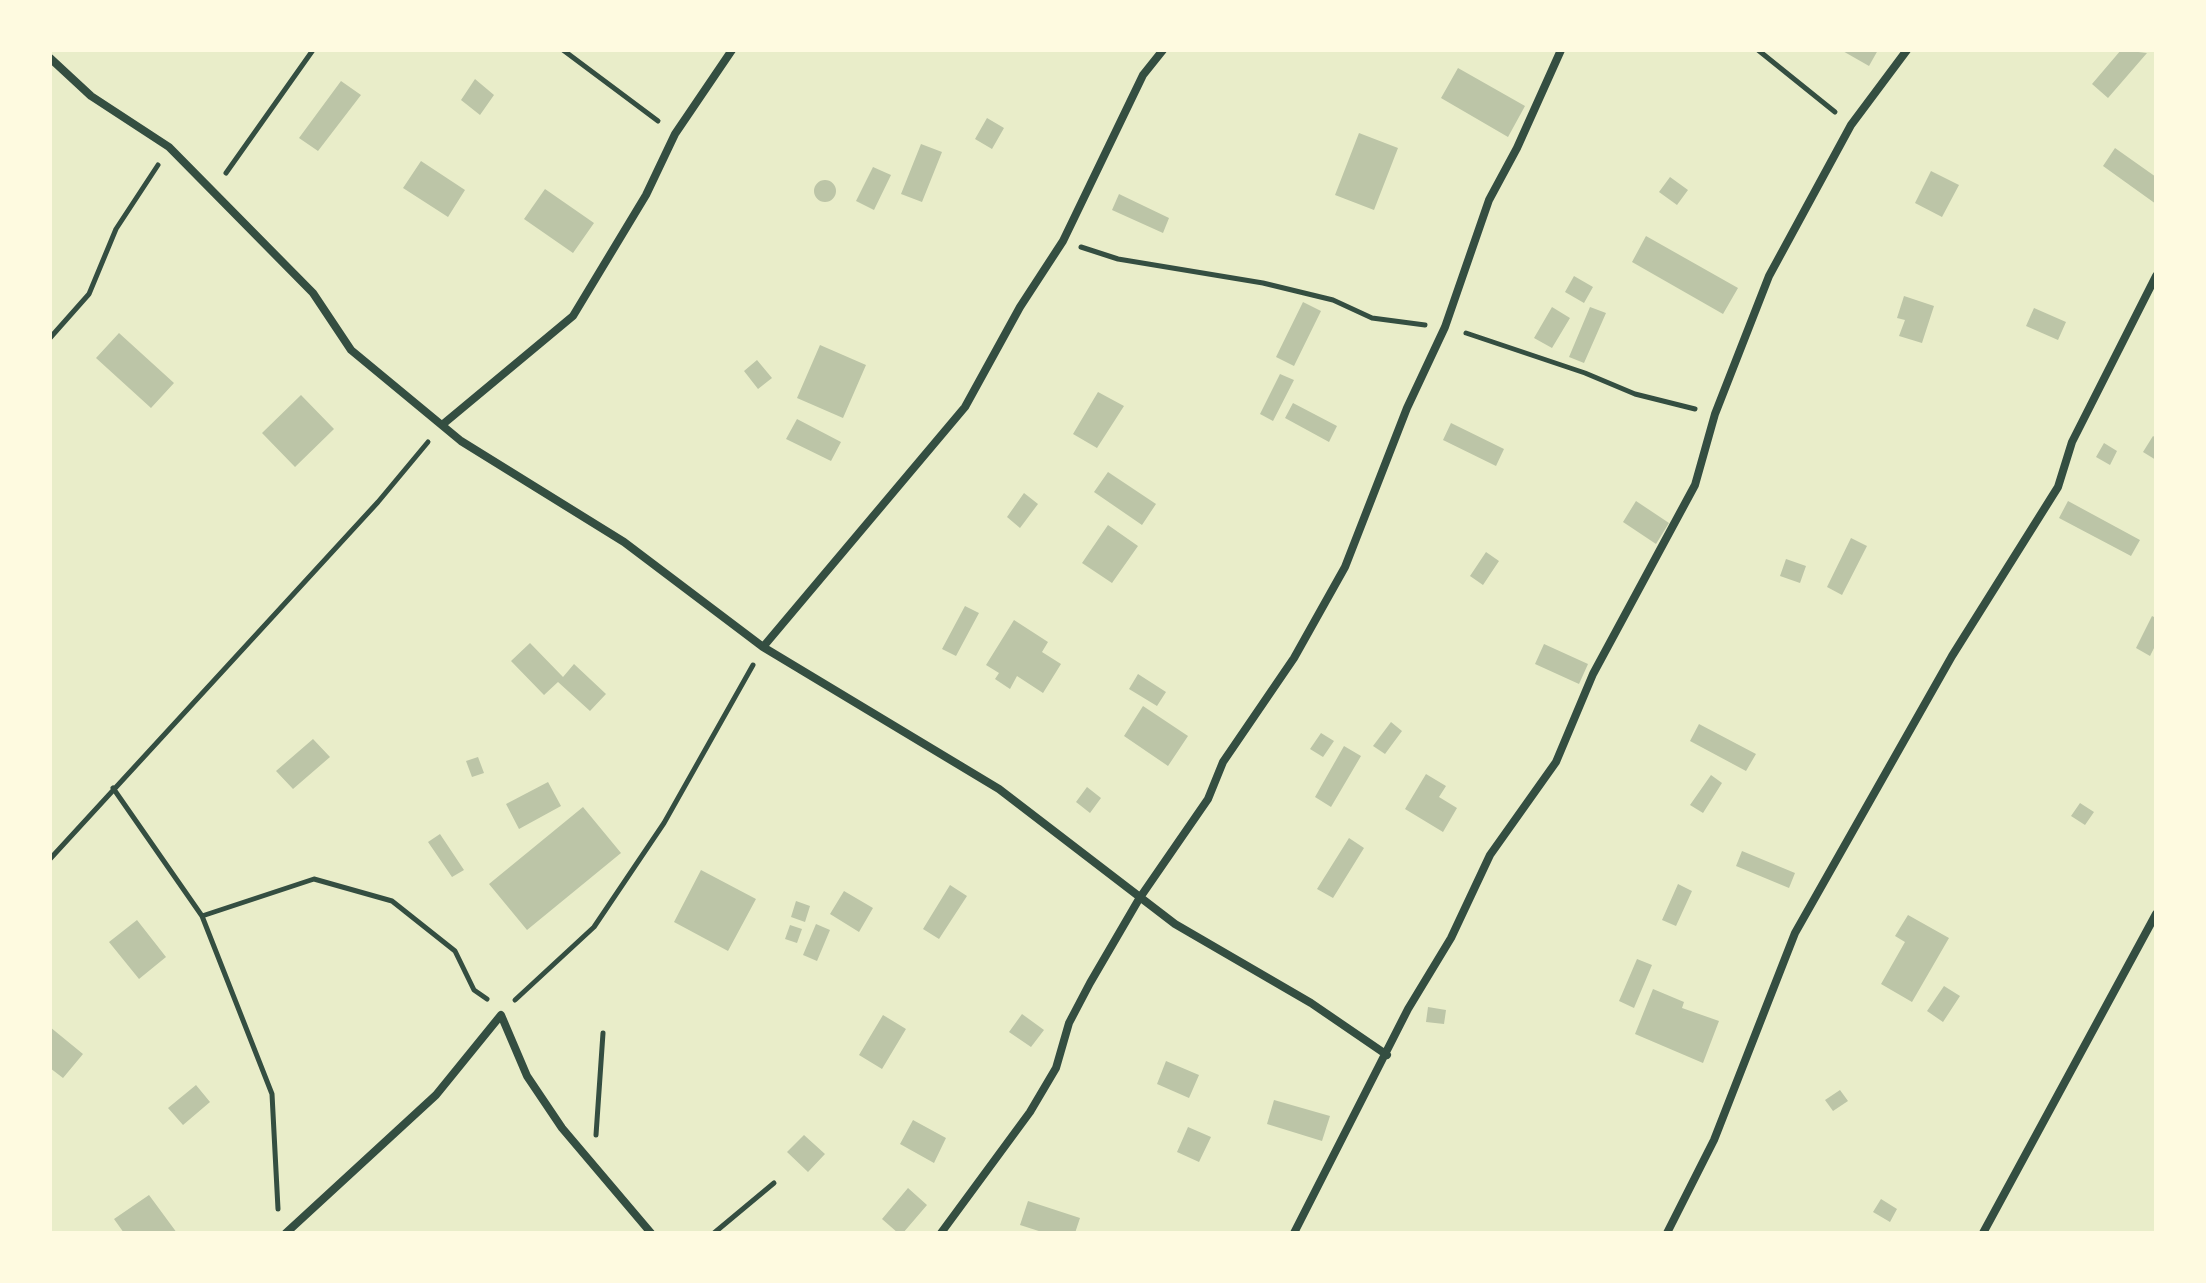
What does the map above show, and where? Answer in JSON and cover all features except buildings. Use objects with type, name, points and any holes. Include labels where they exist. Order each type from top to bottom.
[{"type":"street","points":[[442,425],[573,316],[646,195],[675,134],[732,50]]},
{"type":"street","points":[[763,647],[965,407],[1020,307],[1063,241],[1143,75],[1163,50]]},
{"type":"street","points":[[941,1233],[1030,1112],[1056,1068],[1069,1023],[1139,899],[1208,799],[1223,762],[1294,658],[1345,567],[1407,408],[1445,327],[1489,200],[1517,148],[1561,50]]},
{"type":"street","points":[[1294,1233],[1408,1009],[1451,938],[1490,855],[1556,762],[1593,674],[1695,485],[1715,414],[1769,276],[1851,125],[1907,50]]},
{"type":"street","points":[[50,58],[91,96],[169,147],[313,293],[351,350],[461,441],[624,542],[763,647],[999,789],[1139,899],[1199,939],[1311,1003],[1387,1055]]},
{"type":"street","points":[[1667,1233],[1714,1140],[1795,933],[1952,656],[2058,487],[2072,442],[2156,276]]},
{"type":"street","points":[[1983,1233],[2156,914]]},
{"type":"street","points":[[286,1233],[436,1095],[501,1015],[527,1076],[593,1168],[651,1233]]},
{"type":"path","points":[[212,191],[313,50]]},
{"type":"path","points":[[563,50],[675,134]]},
{"type":"path","points":[[1758,50],[1851,125]]},
{"type":"path","points":[[50,338],[89,294],[116,229],[169,147]]},
{"type":"path","points":[[1063,241],[1118,259],[1263,283],[1333,300],[1372,318],[1445,327],[1585,373],[1635,394],[1715,414]]},
{"type":"path","points":[[50,859],[378,502],[442,425]]},
{"type":"path","points":[[202,916],[314,879],[392,901],[455,951],[474,990],[492,1002],[501,1015],[594,927],[664,823],[763,647]]},
{"type":"path","points":[[113,788],[202,916],[272,1094],[279,1218]]},
{"type":"path","points":[[593,1168],[603,1033]]},
{"type":"path","points":[[714,1233],[774,1183]]}]
